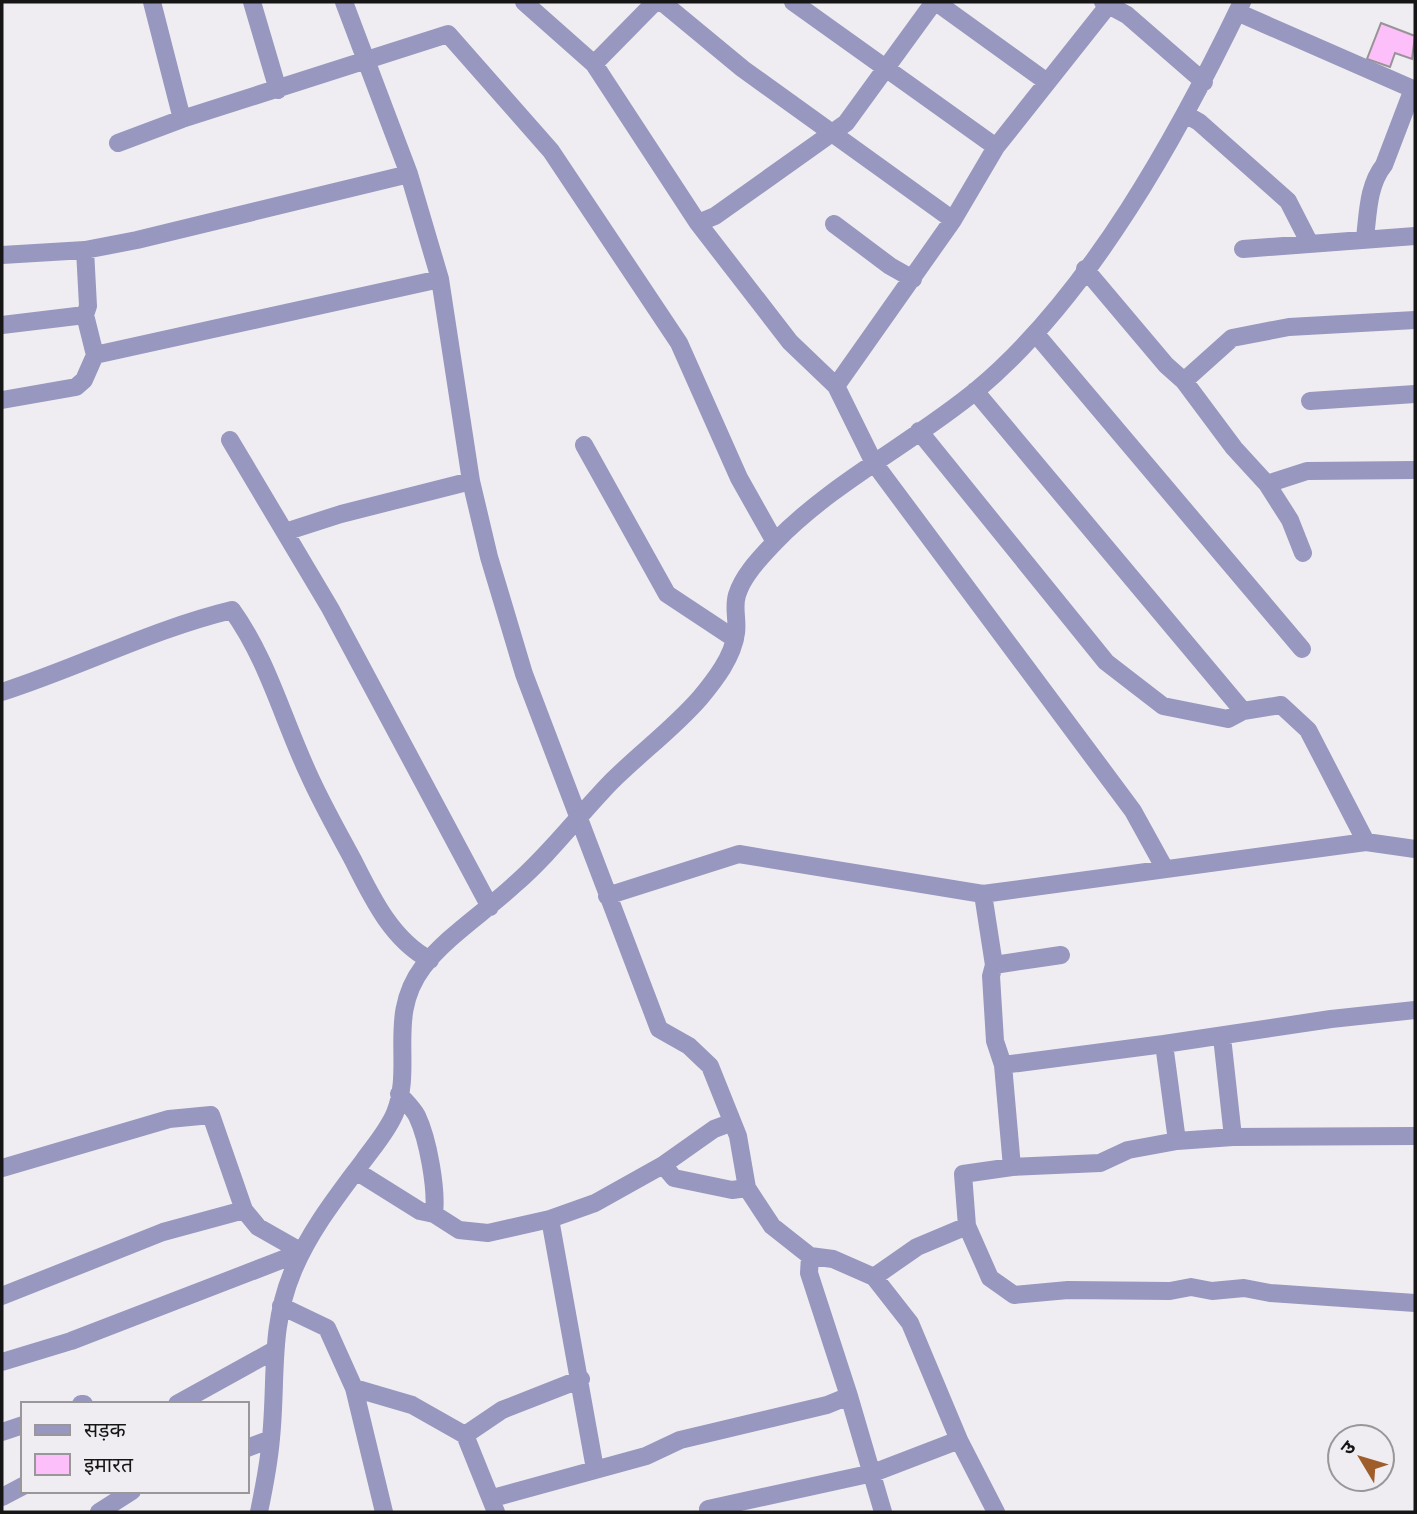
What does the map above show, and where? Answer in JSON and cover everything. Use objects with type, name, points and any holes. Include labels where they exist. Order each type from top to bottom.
[{"type":"street","points":[[152,2],[181,119]]},
{"type":"street","points":[[252,2],[278,90]]},
{"type":"street","points":[[344,2],[409,174],[440,279],[471,481],[489,557],[524,674],[659,1029],[689,1046],[710,1066],[730,1124],[738,1136],[747,1188],[772,1226],[810,1256],[833,1259],[874,1277],[910,1323],[959,1440],[996,1512]]},
{"type":"street","points":[[524,2],[594,64],[698,223],[790,342],[836,386],[874,463],[1133,811],[1165,869]]},
{"type":"street","points":[[594,64],[655,2]]},
{"type":"street","points":[[663,2],[743,69],[953,220]]},
{"type":"street","points":[[793,2],[996,146]]},
{"type":"street","points":[[698,223],[715,216],[846,123],[887,71],[935,2],[1047,82]]},
{"type":"street","points":[[836,386],[953,220],[996,146],[1105,4],[1127,15],[1204,82]]},
{"type":"street","points":[[259,1512],[271,1439],[273,1351],[281,1306],[302,1252],[320,1221],[383,1134],[395,1112],[399,1094],[401,1026],[405,1003],[413,984],[430,960],[518,882],[607,786],[692,707],[730,653],[735,639],[737,594],[743,582],[775,542],[874,463],[975,391],[1035,333],[1127,209],[1204,82],[1239,7],[1414,90],[1384,164],[1377,174],[1369,201],[1365,238]]},
{"type":"street","points":[[118,143],[181,119],[448,34],[551,151],[679,343],[739,478],[775,542]]},
{"type":"street","points":[[1185,114],[1199,122],[1287,201],[1310,244]]},
{"type":"street","points":[[2,255],[85,250],[137,240],[409,174]]},
{"type":"street","points":[[834,224],[890,266],[913,279]]},
{"type":"street","points":[[1243,249],[1415,236]]},
{"type":"street","points":[[2,400],[76,387],[84,380],[96,355],[85,315],[88,306],[85,250]]},
{"type":"street","points":[[1085,269],[1166,365],[1184,381],[1234,448],[1267,484],[1290,520],[1303,552]]},
{"type":"street","points":[[96,355],[440,279]]},
{"type":"street","points":[[2,325],[85,315]]},
{"type":"street","points":[[1184,381],[1233,338],[1289,327],[1415,320]]},
{"type":"street","points":[[1035,333],[1302,649]]},
{"type":"street","points":[[975,391],[1242,712]]},
{"type":"street","points":[[1310,401],[1415,394]]},
{"type":"street","points":[[919,431],[1106,662],[1163,706],[1228,719],[1242,712],[1281,705],[1308,730],[1366,842]]},
{"type":"street","points":[[230,440],[330,608],[490,907]]},
{"type":"street","points":[[584,445],[667,594],[735,639]]},
{"type":"street","points":[[1267,484],[1307,471],[1415,470]]},
{"type":"street","points":[[285,532],[341,513],[471,481]]},
{"type":"street","points":[[2,692],[49,677],[191,620],[232,610],[279,699],[308,773],[375,905],[412,950],[430,960]]},
{"type":"street","points":[[607,896],[739,853],[983,894],[1366,842],[1415,849]]},
{"type":"street","points":[[983,894],[994,965],[991,976],[995,1041],[1003,1065],[1012,1167]]},
{"type":"street","points":[[994,965],[1061,955]]},
{"type":"street","points":[[1003,1065],[1222,1037],[1331,1019],[1415,1010]]},
{"type":"street","points":[[1222,1037],[1233,1137]]},
{"type":"street","points":[[1164,1044],[1177,1142]]},
{"type":"street","points":[[399,1094],[415,1112],[422,1127],[436,1199],[434,1214]]},
{"type":"street","points":[[2,1168],[169,1119],[211,1115],[244,1210],[258,1227],[302,1252]]},
{"type":"street","points":[[356,1171],[420,1211],[434,1214],[459,1230],[488,1233],[550,1219],[595,1203],[663,1165],[714,1129],[730,1124]]},
{"type":"street","points":[[1415,1136],[1233,1137],[1128,1150],[1100,1163],[1012,1167],[963,1174],[967,1226],[990,1278],[1014,1294],[1068,1290],[1170,1291],[1192,1287],[1212,1291],[1244,1288],[1270,1293],[1415,1303]]},
{"type":"street","points":[[663,1165],[674,1178],[732,1190],[747,1188]]},
{"type":"street","points":[[2,1296],[163,1232],[244,1210]]},
{"type":"street","points":[[550,1219],[552,1244],[581,1379],[581,1399],[589,1420],[595,1469]]},
{"type":"street","points":[[874,1277],[917,1247],[967,1226]]},
{"type":"street","points":[[2,1362],[71,1341],[302,1252]]},
{"type":"street","points":[[810,1256],[808,1273],[849,1396],[883,1512]]},
{"type":"street","points":[[281,1306],[327,1328],[354,1388],[384,1512]]},
{"type":"street","points":[[181,1402],[273,1351]]},
{"type":"street","points":[[465,1435],[502,1409],[581,1379]]},
{"type":"street","points":[[354,1388],[412,1405],[465,1435],[494,1505],[595,1469],[646,1457],[680,1440],[827,1405],[849,1396]]},
{"type":"street","points":[[2,1432],[21,1426]]},
{"type":"street","points":[[248,1448],[271,1439]]},
{"type":"street","points":[[708,1508],[873,1473],[959,1440]]},
{"type":"street","points":[[2,1497],[21,1487]]},
{"type":"street","points":[[99,1512],[129,1493]]},
{"type":"building","points":[[1381,23],[1415,36],[1412,59],[1395,53],[1390,67],[1367,59]]}]
